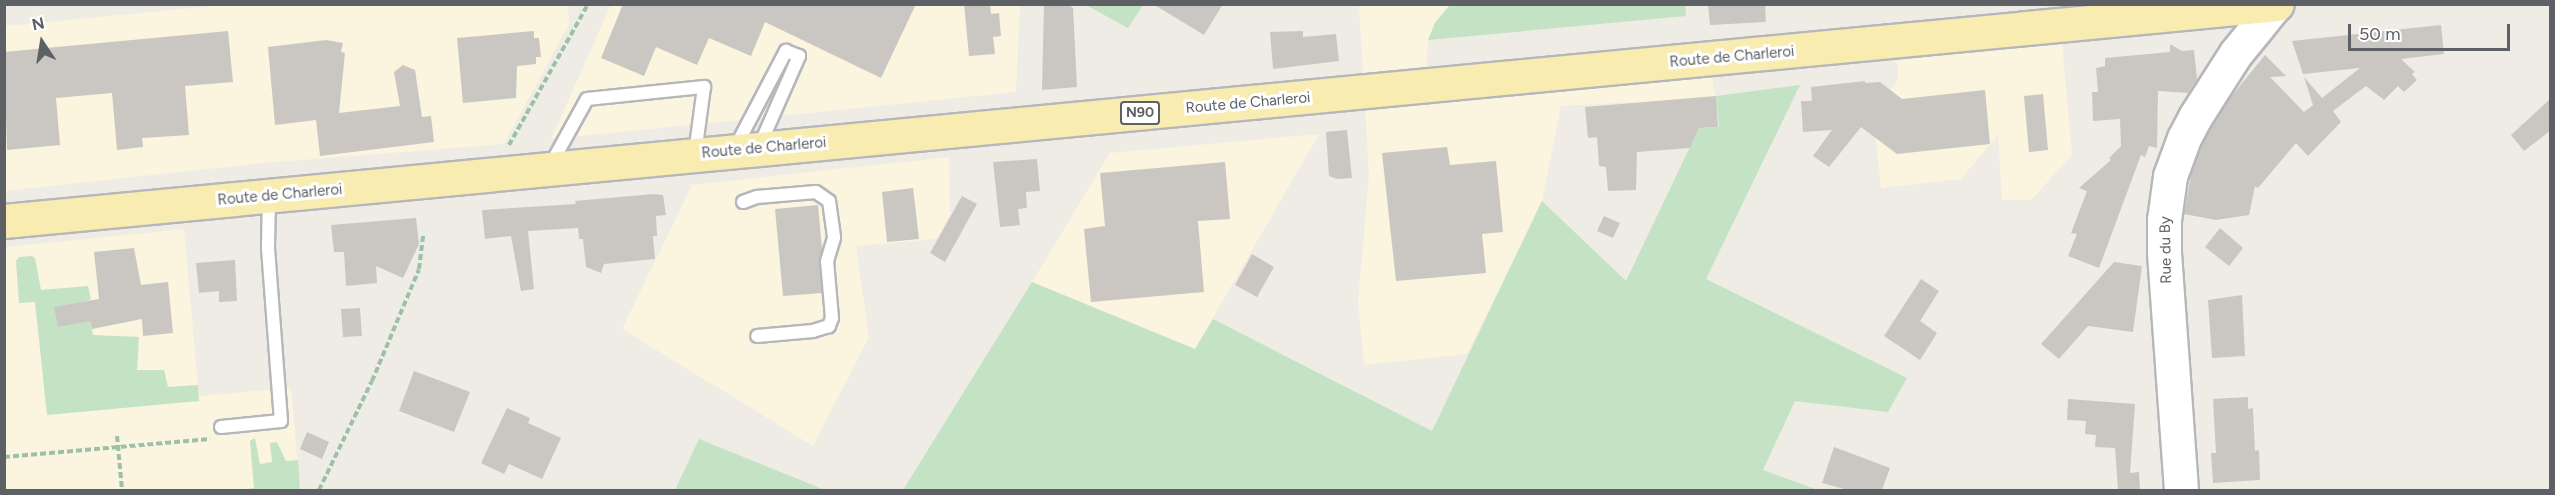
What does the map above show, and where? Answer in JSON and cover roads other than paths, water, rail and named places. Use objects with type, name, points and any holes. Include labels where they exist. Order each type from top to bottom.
[{"type":"main road","name":"Route de Charleroi","points":[[4,221],[2276,5]]},
{"type":"street","name":"Rue du By","points":[[2181,490],[2164,252],[2164,220],[2170,176],[2184,138],[2195,117],[2236,53],[2276,5]]},
{"type":"lane","points":[[786,51],[799,56],[746,150],[786,51]]},
{"type":"lane","points":[[548,170],[587,99],[704,87],[695,155]]},
{"type":"lane","points":[[743,202],[757,197],[816,192],[829,201],[834,238],[827,261],[832,318],[829,326],[813,331],[757,336]]},
{"type":"lane","points":[[221,432],[280,421],[268,248],[269,196]]}]
